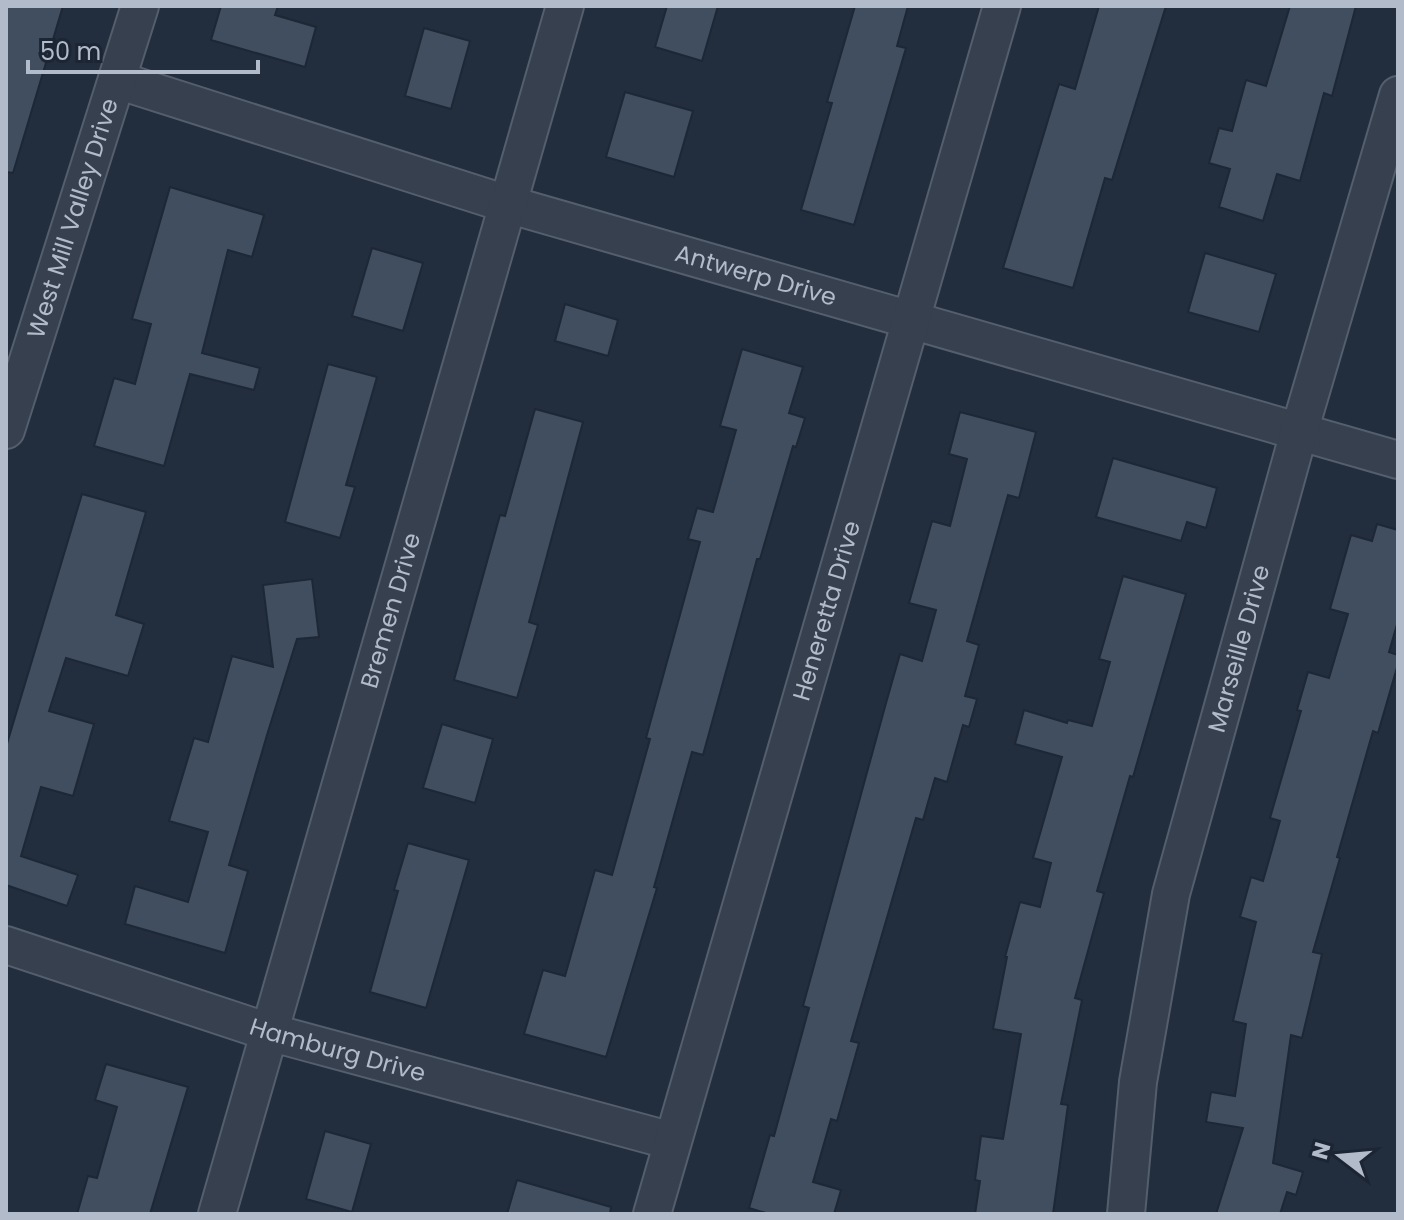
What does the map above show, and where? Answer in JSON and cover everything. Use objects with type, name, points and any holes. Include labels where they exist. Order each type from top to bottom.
[{"type":"street","name":"West Mill Valley Drive","points":[[6,430],[140,6]]},
{"type":"street","name":"Bremen Drive","points":[[217,1214],[565,6]]},
{"type":"street","name":"Heneretta Drive","points":[[652,1214],[1002,6]]},
{"type":"street","name":"Antwerp Drive","points":[[117,80],[507,204],[1398,460]]},
{"type":"street","name":"Marseille Drive","points":[[1126,1214],[1138,1082],[1171,894],[1299,432],[1398,95]]},
{"type":"street","name":"Hamburg Drive","points":[[6,945],[269,1032],[672,1141]]},
{"type":"building","points":[[6,6],[63,6],[13,173],[6,172]]},
{"type":"building","points":[[221,6],[278,6],[275,15],[316,27],[305,67],[211,40]]},
{"type":"building","points":[[667,6],[718,6],[702,61],[655,47]]},
{"type":"building","points":[[855,6],[908,6],[897,46],[906,48],[854,225],[801,210],[832,103],[827,102]]},
{"type":"building","points":[[1099,6],[1166,6],[1112,180],[1105,178],[1073,288],[1003,268],[1059,84],[1075,89]]},
{"type":"building","points":[[1290,6],[1356,6],[1332,96],[1324,93],[1300,181],[1277,174],[1263,221],[1219,207],[1230,169],[1209,163],[1219,128],[1232,131],[1246,80],[1266,86]]},
{"type":"building","points":[[424,28],[470,41],[451,109],[405,96]]},
{"type":"building","points":[[625,92],[693,111],[674,177],[606,157]]},
{"type":"building","points":[[170,187],[264,215],[252,257],[228,250],[202,353],[260,368],[254,390],[190,374],[164,466],[94,446],[114,378],[135,384],[151,324],[132,319]]},
{"type":"building","points":[[372,248],[423,263],[403,331],[352,316]]},
{"type":"building","points":[[1205,253],[1276,274],[1259,332],[1188,312]]},
{"type":"building","points":[[565,304],[618,320],[608,356],[555,341]]},
{"type":"building","points":[[742,349],[803,367],[789,413],[805,418],[796,447],[793,446],[760,559],[757,559],[703,755],[692,752],[654,887],[657,888],[606,1057],[524,1034],[543,970],[565,976],[595,870],[612,875],[700,542],[688,539],[697,508],[713,512],[736,430],[720,426]]},
{"type":"building","points":[[328,364],[377,377],[346,485],[355,487],[340,538],[285,522]]},
{"type":"building","points":[[535,409],[583,422],[529,622],[538,625],[517,698],[454,680],[500,515],[505,516]]},
{"type":"building","points":[[960,412],[1036,432],[1019,498],[1008,495],[967,641],[979,645],[965,696],[977,699],[969,727],[963,725],[947,782],[935,778],[923,820],[916,818],[851,1041],[859,1043],[837,1121],[831,1119],[813,1182],[841,1190],[834,1214],[769,1214],[749,1208],[770,1135],[774,1136],[809,1008],[803,1006],[886,703],[900,654],[922,661],[936,610],[909,603],[932,521],[950,526],[967,459],[949,454]]},
{"type":"building","points":[[1113,458],[1217,488],[1206,528],[1187,522],[1181,541],[1096,517]]},
{"type":"building","points":[[82,494],[146,512],[116,615],[144,624],[128,676],[66,658],[49,711],[94,724],[73,796],[41,787],[21,856],[78,875],[67,906],[6,885],[6,747]]},
{"type":"building","points":[[1377,524],[1398,530],[1398,621],[1389,652],[1398,655],[1398,664],[1378,733],[1373,731],[1337,857],[1340,858],[1313,952],[1322,954],[1302,1038],[1291,1035],[1273,1163],[1303,1172],[1296,1195],[1287,1192],[1280,1214],[1216,1214],[1243,1128],[1206,1122],[1211,1092],[1235,1096],[1246,1024],[1233,1021],[1256,922],[1240,917],[1251,877],[1263,881],[1280,821],[1270,818],[1301,711],[1297,710],[1308,672],[1329,678],[1348,614],[1330,609],[1351,535],[1372,541]]},
{"type":"building","points":[[1123,576],[1186,594],[1097,891],[1104,893],[1075,998],[1082,1000],[1061,1104],[1068,1105],[1053,1214],[975,1214],[980,1181],[975,1180],[981,1136],[1003,1139],[1021,1034],[993,1029],[1005,957],[1020,902],[1040,907],[1051,863],[1033,858],[1062,757],[1015,744],[1024,710],[1067,723],[1068,720],[1092,726],[1110,662],[1099,659]]},
{"type":"building","points":[[312,579],[319,637],[297,639],[267,735],[229,865],[248,871],[225,953],[125,924],[135,886],[188,902],[208,832],[169,821],[194,738],[208,742],[232,656],[273,667],[263,585]]},
{"type":"building","points":[[442,724],[493,739],[475,803],[423,788]]},
{"type":"building","points":[[408,843],[469,860],[426,1008],[370,992]]},
{"type":"building","points":[[106,1064],[188,1087],[150,1214],[77,1214],[88,1176],[97,1178],[117,1107],[95,1100]]},
{"type":"building","points":[[325,1131],[371,1144],[352,1212],[306,1199]]},
{"type":"building","points":[[517,1180],[611,1207],[610,1214],[507,1214]]}]
